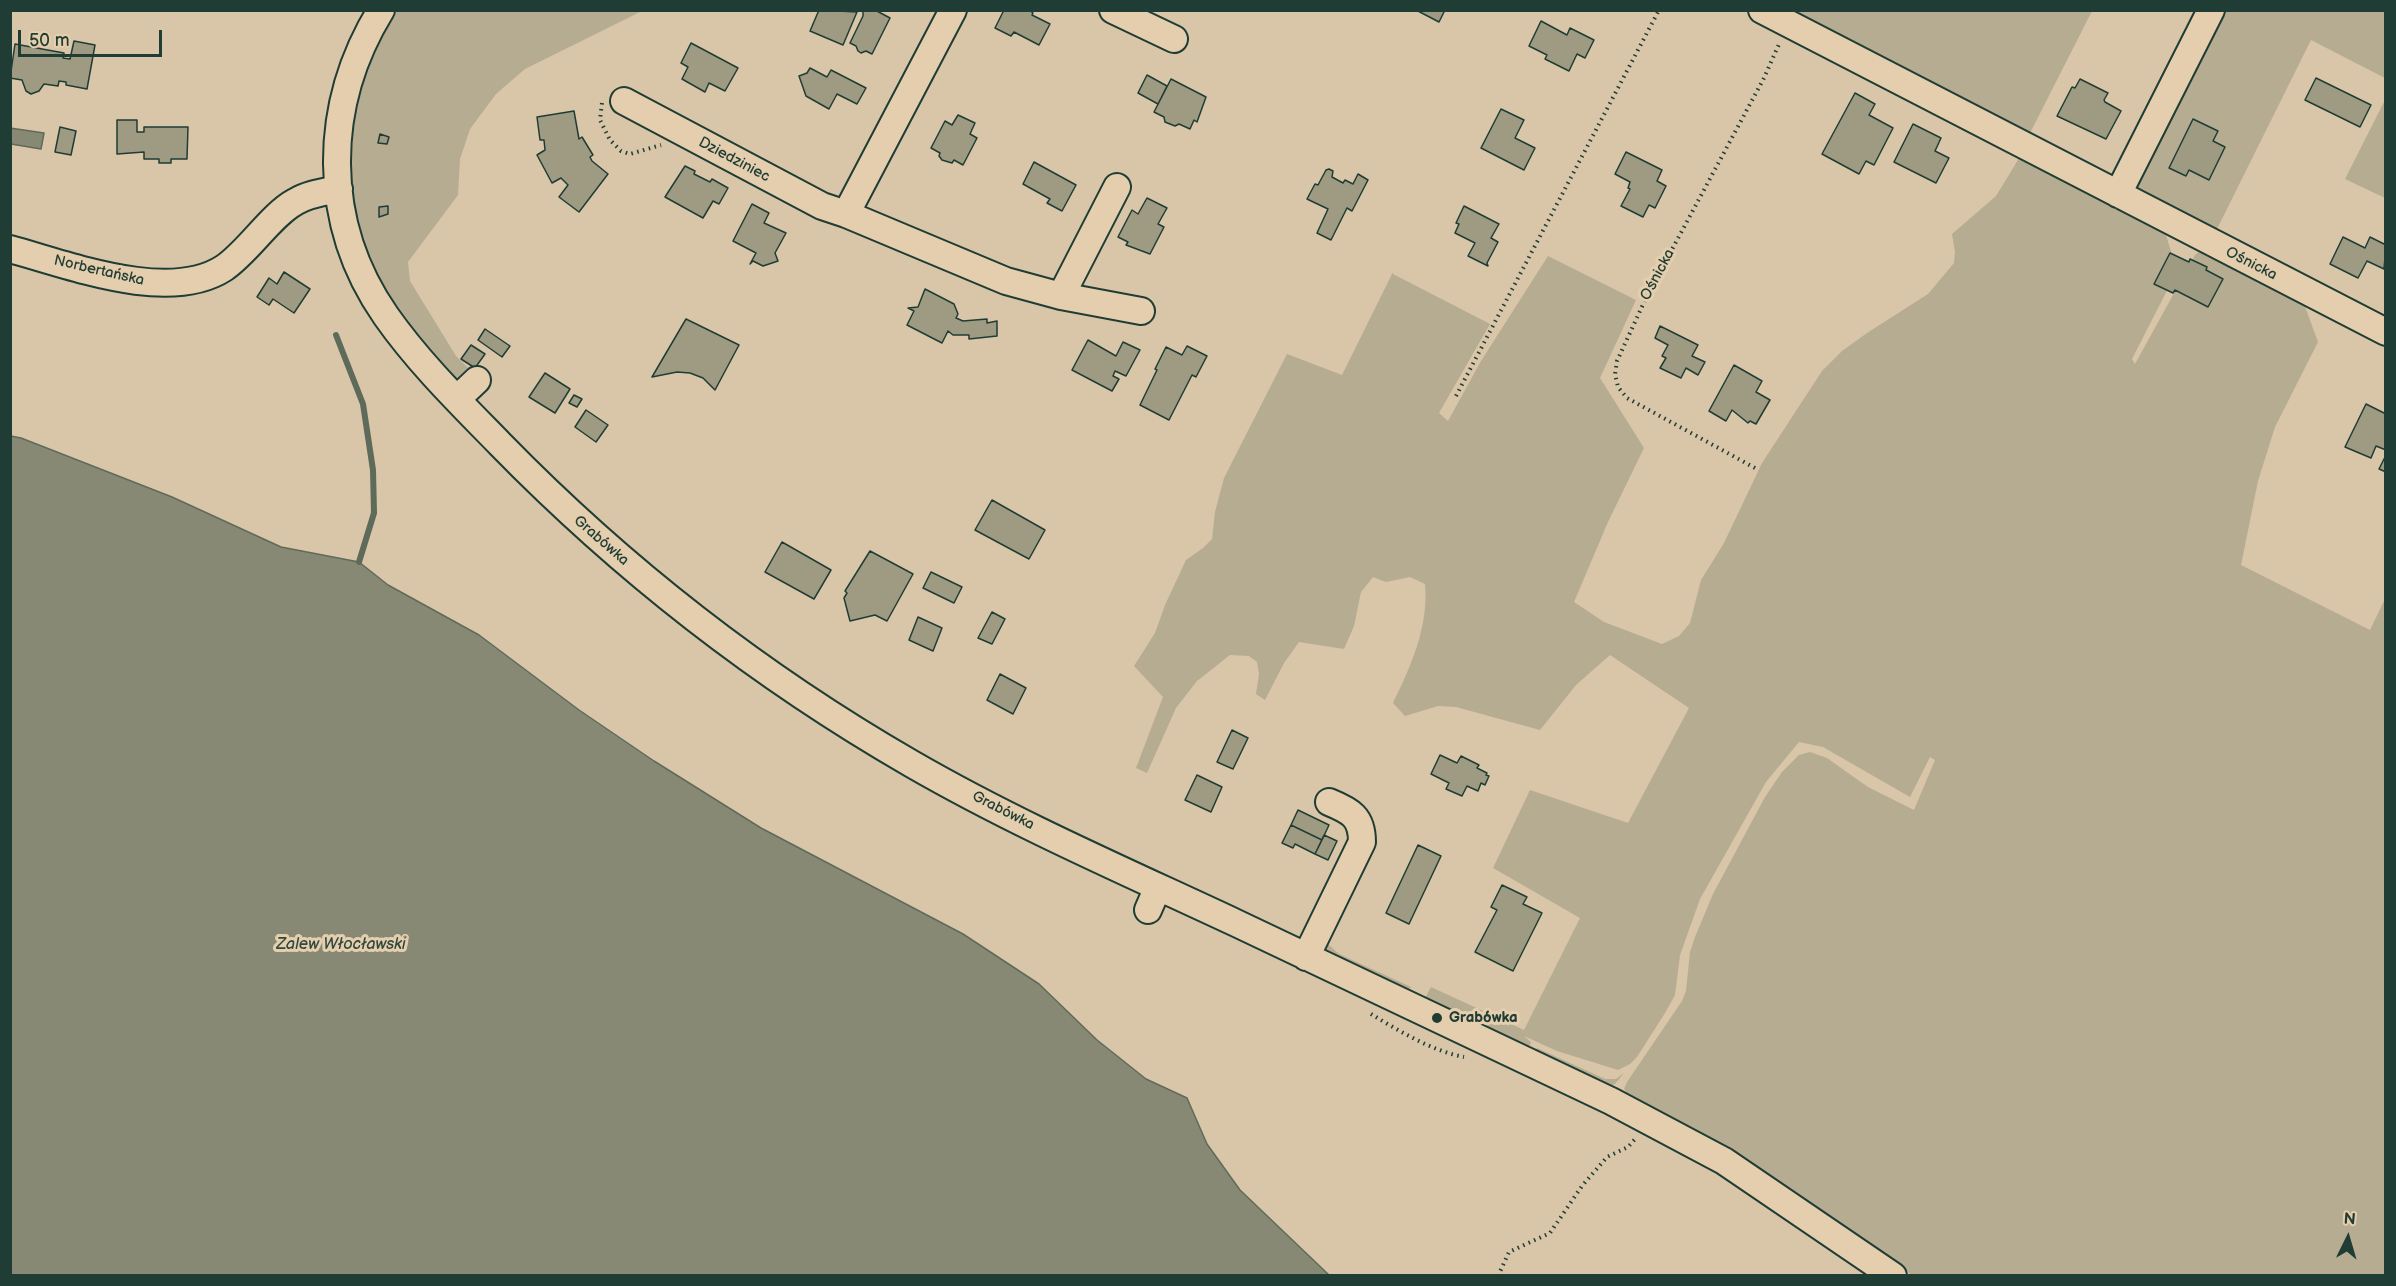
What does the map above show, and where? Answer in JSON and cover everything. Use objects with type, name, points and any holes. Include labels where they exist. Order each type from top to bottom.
[{"type":"street","name":"Grabówka","points":[[381,10],[353,64],[341,109],[338,136],[339,189],[343,213],[355,257],[374,298],[406,342],[457,399],[571,516],[663,594],[750,660],[913,764],[1048,834],[1646,1119],[1724,1161],[1893,1275]]},
{"type":"street","points":[[846,214],[953,10]]},
{"type":"street","points":[[1113,10],[1174,39]]},
{"type":"street","name":"Ośnicka","points":[[1762,10],[2385,332]]},
{"type":"street","points":[[2118,194],[2211,10]]},
{"type":"street","name":"Dziedziniec","points":[[624,101],[822,206],[1006,281],[1060,296],[1142,311]]},
{"type":"street","points":[[1060,296],[1117,187]]},
{"type":"street","name":"Norbertańska","points":[[10,249],[132,281],[166,284],[202,277],[224,268],[292,203],[307,196],[339,189]]},
{"type":"street","points":[[457,399],[477,380]]},
{"type":"street","points":[[1306,957],[1362,842],[1362,829],[1357,818],[1346,809],[1329,802]]},
{"type":"street","points":[[1148,910],[1158,887]]},
{"type":"path","points":[[1456,396],[1659,10]]},
{"type":"path","name":"Ośnicka","points":[[1755,468],[1627,398],[1618,387],[1615,374],[1617,361],[1646,298],[1764,78],[1788,24]]},
{"type":"path","points":[[1366,1011],[1395,1029],[1450,1055],[1470,1058]]},
{"type":"path","points":[[1498,1275],[1509,1252],[1550,1233],[1582,1186],[1607,1157],[1629,1147],[1640,1133],[1646,1119]]},
{"type":"shaded area","points":[[1801,10],[2092,11],[2027,139],[1795,22]]},
{"type":"shaded area","points":[[397,11],[642,11],[525,69],[496,94],[470,129],[460,159],[458,195],[408,262],[410,281],[456,356],[475,375],[463,386],[418,335],[393,302],[374,267],[360,230],[353,193],[351,156],[354,119],[363,82],[377,46]]},
{"type":"shaded area","points":[[2216,11],[2385,11],[2385,78],[2311,40],[2214,235],[2136,198],[2130,180]]},
{"type":"shaded area","points":[[2385,100],[2386,198],[2345,179]]},
{"type":"shaded area","points":[[2024,150],[2162,222],[2177,271],[2132,359],[2135,364],[2195,255],[2201,250],[2300,293],[2318,342],[2275,427],[2258,481],[2241,565],[2370,630],[2385,599],[2385,1275],[1912,1275],[1770,1177],[1668,1116],[1631,1099],[1624,1089],[1627,1082],[1682,1001],[1686,991],[1690,952],[1713,894],[1765,797],[1782,772],[1799,755],[1810,752],[1827,758],[1868,787],[1914,810],[1935,760],[1930,757],[1910,797],[1823,747],[1799,742],[1766,782],[1700,899],[1680,955],[1675,995],[1637,1057],[1630,1064],[1618,1070],[1557,1051],[1524,1036],[1531,1042],[1528,1050],[1424,1000],[1431,987],[1524,1030],[1580,918],[1493,868],[1530,790],[1628,823],[1689,708],[1610,655],[1576,685],[1540,730],[1456,707],[1438,706],[1405,716],[1393,703],[1417,645],[1426,600],[1425,584],[1410,577],[1386,582],[1373,577],[1361,592],[1354,626],[1344,649],[1299,642],[1284,663],[1265,700],[1256,694],[1259,674],[1257,662],[1249,656],[1230,655],[1197,681],[1176,708],[1147,773],[1136,768],[1163,697],[1134,666],[1155,633],[1186,560],[1212,539],[1215,512],[1224,478],[1287,354],[1342,375],[1393,272],[1490,324],[1439,413],[1448,421],[1481,361],[1548,256],[1636,300],[1600,378],[1644,448],[1608,522],[1574,602],[1604,622],[1662,644],[1679,636],[1690,623],[1701,580],[1724,543],[1762,463],[1822,371],[1842,351],[1928,294],[1954,263],[1952,234],[1996,196]]},
{"type":"shaded area","points":[[1321,938],[1339,954],[1411,987],[1406,992],[1315,948]]},
{"type":"shaded area","points":[[1537,1048],[1605,1079],[1616,1079],[1624,1073],[1615,1084],[1610,1086],[1535,1053]]},
{"type":"water","points":[[10,128],[44,133],[41,149],[11,144]]},
{"type":"water","name":"Zalew Włocławski","points":[[11,436],[172,497],[281,547],[359,562],[388,585],[479,635],[579,710],[654,761],[761,828],[963,934],[1039,984],[1097,1040],[1146,1079],[1187,1098],[1207,1144],[1240,1190],[1329,1275],[11,1275]]},
{"type":"building","points":[[819,10],[857,12],[843,45],[810,31]]},
{"type":"building","points":[[863,10],[875,10],[890,18],[872,54],[866,51],[861,53],[856,46],[850,43],[863,16]]},
{"type":"building","points":[[1004,10],[1029,10],[1033,13],[1032,15],[1050,24],[1039,45],[1014,32],[1011,36],[995,28]]},
{"type":"building","points":[[1416,10],[1445,10],[1439,22]]},
{"type":"building","points":[[1541,21],[1567,35],[1570,28],[1594,40],[1585,58],[1577,54],[1569,71],[1545,59],[1547,55],[1529,46]]},
{"type":"building","points":[[74,41],[95,45],[87,89],[66,85],[66,82],[59,81],[58,86],[44,84],[39,91],[31,94],[26,91],[22,80],[10,78],[15,44],[64,53],[63,58],[70,59]]},
{"type":"building","points":[[691,43],[738,68],[725,91],[709,83],[705,92],[682,79],[688,67],[681,63]]},
{"type":"building","points":[[810,68],[827,77],[831,70],[866,88],[857,104],[837,94],[829,109],[806,96],[799,76],[807,73]]},
{"type":"building","points":[[1147,75],[1167,86],[1158,104],[1138,93]]},
{"type":"building","points":[[2316,78],[2371,105],[2360,127],[2305,100]]},
{"type":"building","points":[[1171,79],[1206,97],[1197,122],[1194,120],[1190,129],[1179,124],[1175,126],[1165,122],[1164,117],[1154,112]]},
{"type":"building","points":[[2080,79],[2108,93],[2105,102],[2121,111],[2106,139],[2057,116],[2072,87],[2075,88]]},
{"type":"building","points":[[1855,93],[1875,104],[1869,115],[1893,128],[1874,165],[1866,161],[1859,174],[1822,154]]},
{"type":"building","points":[[1501,109],[1524,120],[1515,138],[1535,148],[1524,170],[1481,148]]},
{"type":"building","points":[[574,111],[579,139],[582,137],[593,155],[590,157],[592,161],[608,174],[579,212],[559,197],[568,185],[561,178],[552,183],[537,155],[545,150],[544,140],[540,140],[537,117]]},
{"type":"building","points":[[958,115],[975,123],[970,134],[977,138],[963,165],[954,160],[952,163],[942,160],[940,153],[931,148],[945,121],[952,125]]},
{"type":"building","points":[[2193,119],[2218,131],[2213,141],[2225,147],[2209,180],[2189,170],[2186,176],[2169,168]]},
{"type":"building","points":[[117,120],[137,120],[137,132],[144,132],[144,127],[188,127],[187,159],[171,159],[171,163],[159,163],[159,159],[144,159],[144,152],[117,154]]},
{"type":"building","points":[[1913,124],[1941,138],[1935,151],[1949,158],[1936,183],[1894,162]]},
{"type":"building","points":[[60,127],[76,131],[71,155],[55,152]]},
{"type":"building","points":[[380,134],[389,137],[387,144],[378,143]]},
{"type":"building","points":[[1626,152],[1662,170],[1657,181],[1666,186],[1655,208],[1649,205],[1643,217],[1621,206],[1630,189],[1628,188],[1630,182],[1615,174]]},
{"type":"building","points":[[1034,162],[1076,185],[1062,211],[1047,203],[1050,199],[1023,184]]},
{"type":"building","points":[[685,166],[695,171],[694,174],[710,182],[712,179],[728,188],[719,204],[713,201],[703,218],[665,197]]},
{"type":"building","points":[[1326,170],[1333,171],[1332,177],[1343,183],[1345,180],[1353,184],[1358,174],[1368,180],[1352,211],[1347,208],[1331,240],[1317,233],[1328,209],[1307,199],[1315,184],[1318,185]]},
{"type":"building","points":[[1147,198],[1167,208],[1158,224],[1164,227],[1150,254],[1126,245],[1128,242],[1118,237],[1132,210],[1138,214]]},
{"type":"building","points":[[752,204],[769,213],[764,223],[786,233],[775,253],[778,261],[763,266],[753,261],[750,264],[756,253],[733,241]]},
{"type":"building","points":[[388,206],[388,214],[379,217],[379,207]]},
{"type":"building","points":[[1464,206],[1499,224],[1491,238],[1498,242],[1487,263],[1488,266],[1468,256],[1475,243],[1455,233],[1459,224],[1456,223]]},
{"type":"building","points":[[2343,237],[2365,248],[2370,237],[2386,245],[2384,269],[2367,261],[2358,278],[2330,264]]},
{"type":"building","points":[[2170,253],[2207,267],[2206,270],[2223,279],[2208,307],[2175,290],[2173,293],[2154,284]]},
{"type":"building","points":[[284,272],[310,289],[294,313],[273,299],[269,305],[257,297],[269,278],[277,284]]},
{"type":"building","points":[[925,289],[954,304],[958,314],[956,318],[963,321],[987,319],[987,323],[997,321],[997,336],[969,339],[969,335],[953,335],[948,331],[942,343],[907,325],[914,311],[908,308],[918,307]]},
{"type":"building","points":[[686,319],[739,345],[715,390],[703,378],[690,373],[677,372],[652,377]]},
{"type":"building","points":[[1660,326],[1698,345],[1692,356],[1705,362],[1698,375],[1686,368],[1681,378],[1660,368],[1666,358],[1662,356],[1668,345],[1655,338]]},
{"type":"building","points":[[485,329],[510,346],[502,357],[478,340]]},
{"type":"building","points":[[1088,340],[1116,356],[1123,342],[1140,350],[1126,376],[1115,371],[1113,376],[1119,379],[1112,391],[1072,370]]},
{"type":"building","points":[[471,345],[485,354],[475,368],[461,359]]},
{"type":"building","points":[[1187,346],[1207,356],[1196,377],[1192,375],[1169,420],[1140,405],[1166,347],[1182,355]]},
{"type":"building","points":[[1734,365],[1762,381],[1756,392],[1770,400],[1756,424],[1750,421],[1748,423],[1732,410],[1726,421],[1709,411]]},
{"type":"building","points":[[545,373],[570,389],[555,413],[529,397]]},
{"type":"building","points":[[574,395],[582,399],[577,407],[569,403]]},
{"type":"building","points":[[2366,404],[2386,414],[2386,450],[2376,446],[2371,458],[2345,447]]},
{"type":"building","points":[[586,410],[608,425],[596,442],[575,427]]},
{"type":"building","points":[[2386,455],[2386,472],[2379,469]]},
{"type":"building","points":[[992,500],[1045,530],[1029,559],[975,530]]},
{"type":"building","points":[[782,542],[831,570],[814,599],[765,572]]},
{"type":"building","points":[[870,551],[913,574],[887,621],[875,615],[850,621],[844,598],[847,593],[845,591]]},
{"type":"building","points":[[931,572],[962,587],[954,603],[923,588]]},
{"type":"building","points":[[992,612],[1005,619],[992,644],[978,638]]},
{"type":"building","points":[[918,617],[942,628],[933,651],[909,640]]},
{"type":"building","points":[[1000,674],[1026,688],[1013,714],[987,700]]},
{"type":"building","points":[[1232,730],[1248,738],[1233,769],[1217,762]]},
{"type":"building","points":[[1440,755],[1457,763],[1461,756],[1479,765],[1477,768],[1489,776],[1485,785],[1481,783],[1478,791],[1467,786],[1462,796],[1446,789],[1449,783],[1431,774]]},
{"type":"building","points":[[1197,775],[1222,787],[1211,812],[1185,800]]},
{"type":"building","points":[[1298,810],[1329,825],[1322,840],[1291,825]]},
{"type":"building","points":[[1291,825],[1322,840],[1315,854],[1295,844],[1293,848],[1282,843]]},
{"type":"building","points":[[1324,835],[1337,841],[1328,860],[1315,854]]},
{"type":"building","points":[[1418,845],[1441,856],[1409,924],[1386,913]]},
{"type":"building","points":[[1502,885],[1527,897],[1523,904],[1542,913],[1513,971],[1475,952],[1497,910],[1491,907]]},
{"type":"waterway","points":[[336,335],[363,404],[373,470],[374,513],[359,562]]},
{"type":"place","name":"Grabówka","points":[[1437,1018]]}]
